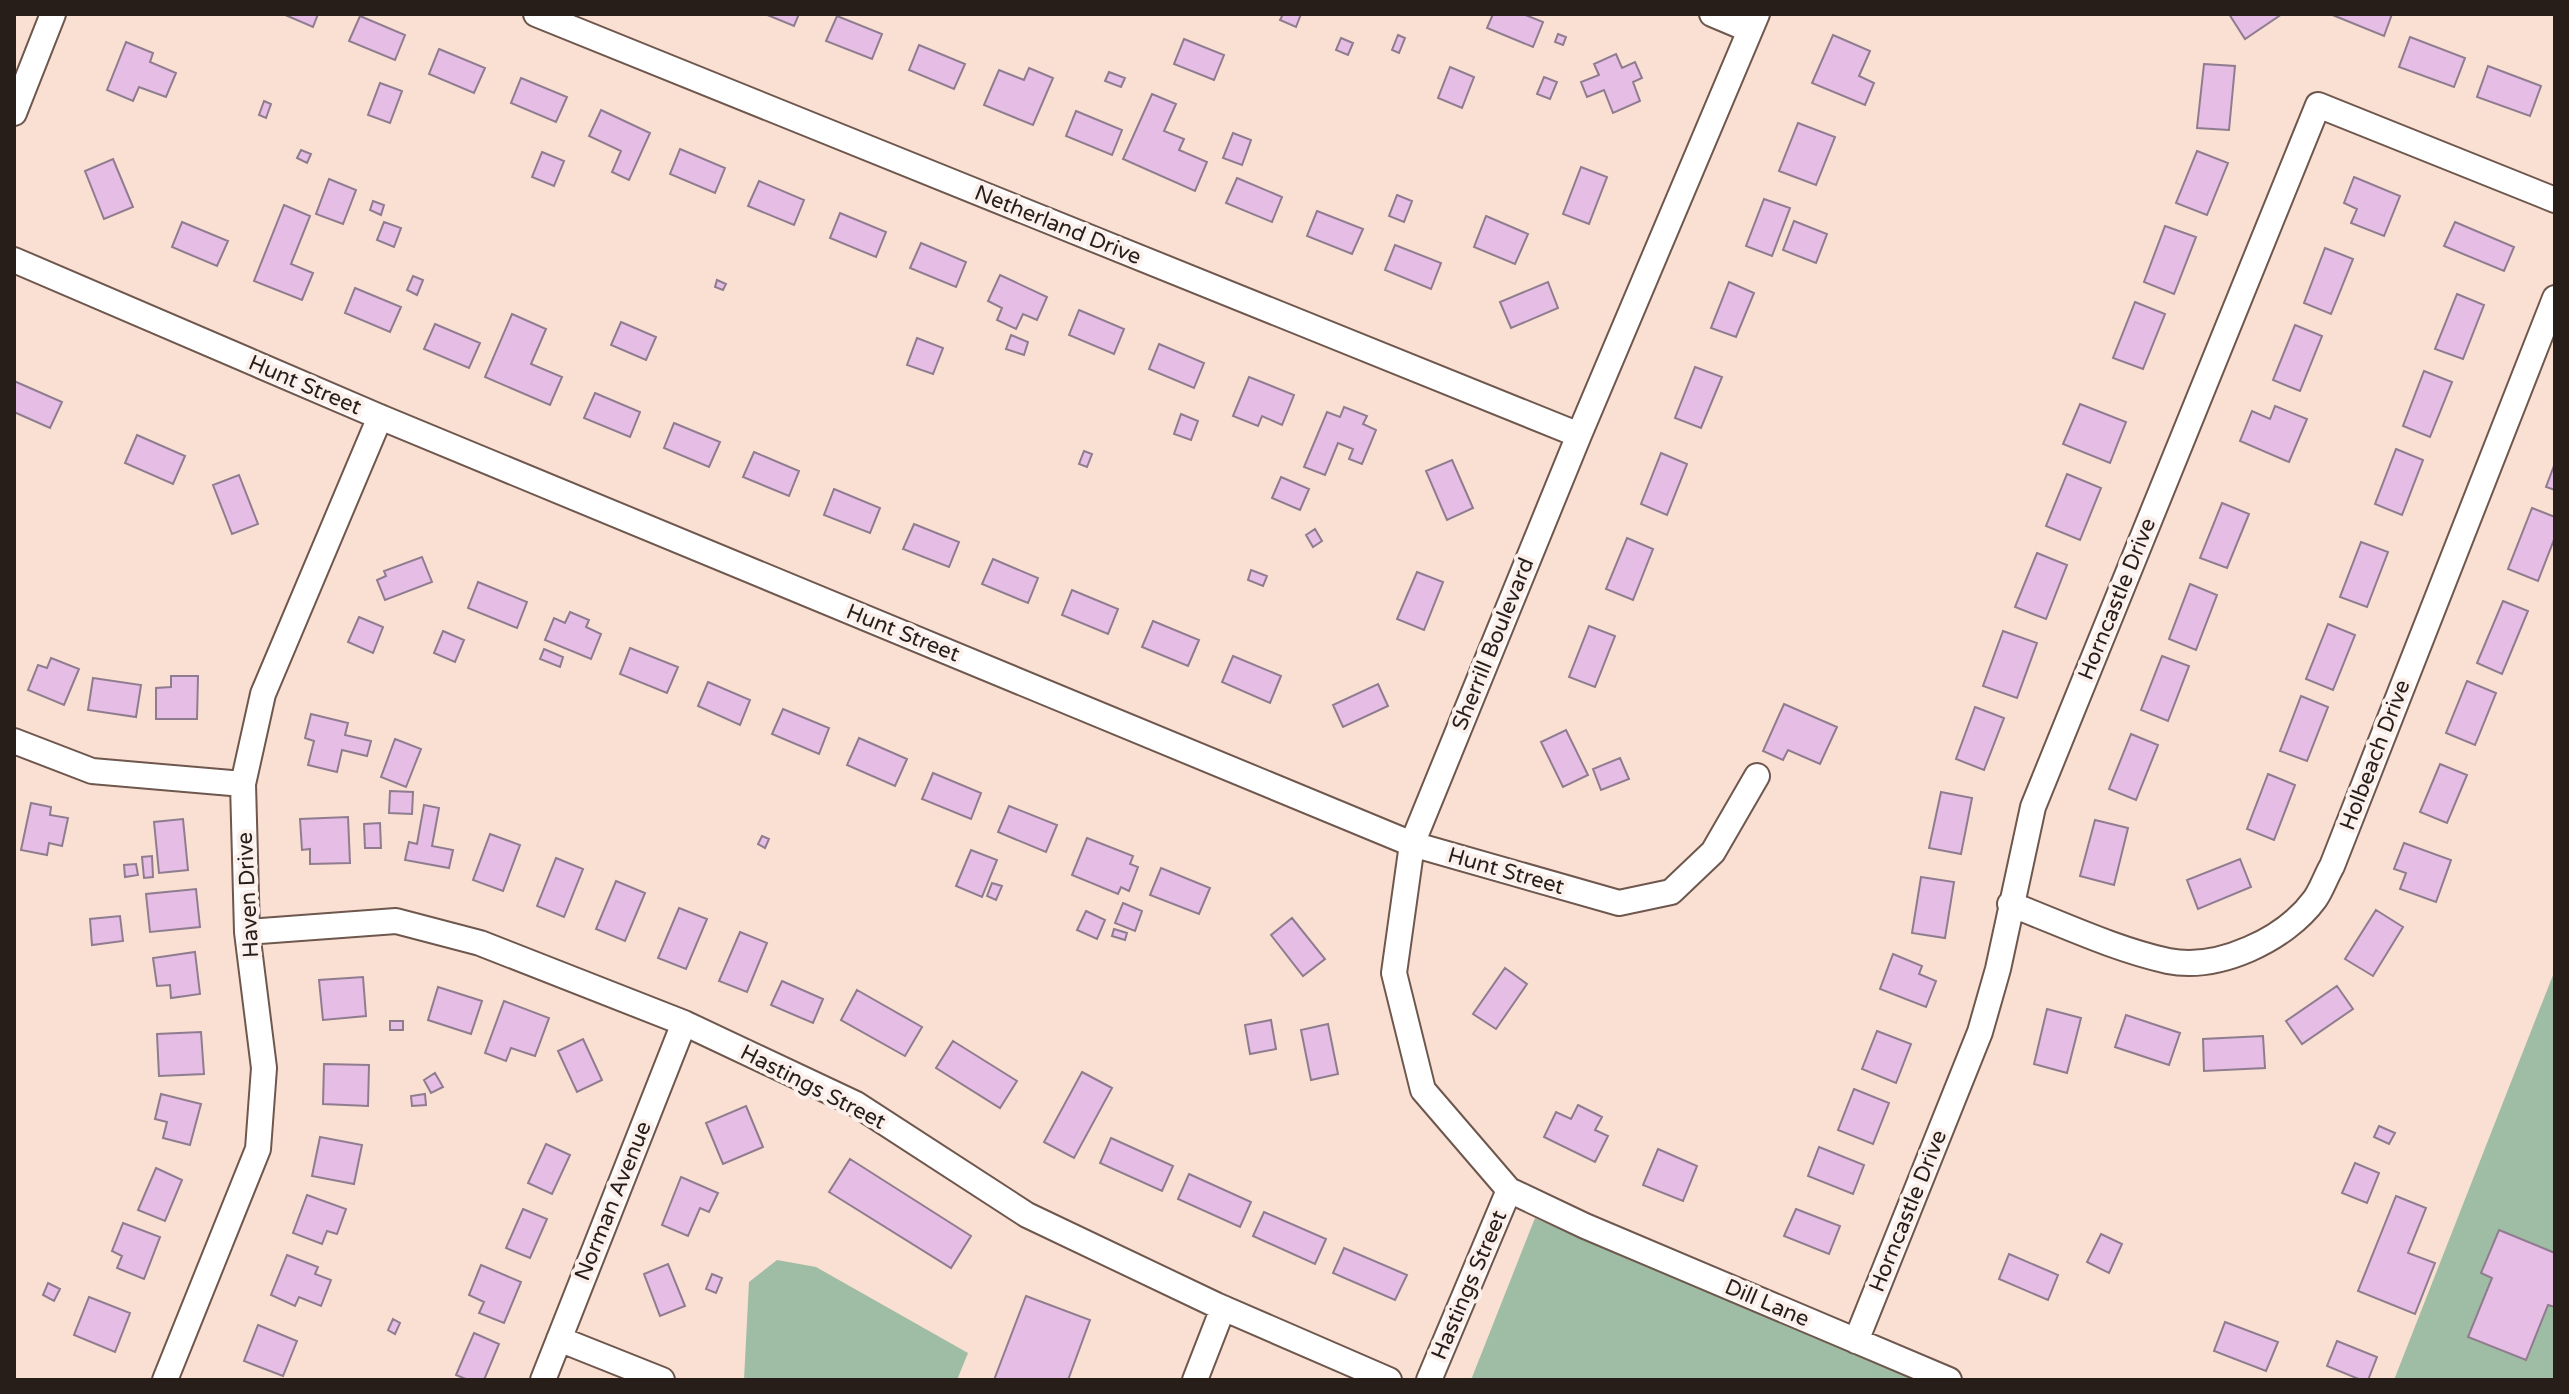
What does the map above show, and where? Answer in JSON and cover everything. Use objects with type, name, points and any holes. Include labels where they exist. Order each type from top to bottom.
[{"type":"street","points":[[14,113],[53,14]]},
{"type":"street","name":"Netherland Drive","points":[[536,14],[1579,435]]},
{"type":"street","points":[[1712,14],[1754,22]]},
{"type":"street","name":"Sherrill Boulevard","points":[[1585,1226],[1509,1190],[1423,1090],[1394,973],[1412,844],[1579,435],[1754,22]]},
{"type":"street","name":"Horncastle Drive","points":[[1856,1341],[1980,1032],[1998,969],[2033,807],[2318,105],[2555,200]]},
{"type":"street","name":"Hunt Street","points":[[14,260],[380,417],[1412,844],[1619,903],[1671,892],[1713,852],[1757,776]]},
{"type":"street","name":"Holbeach Drive","points":[[2010,904],[2127,949],[2171,961],[2215,961],[2252,949],[2284,929],[2315,899],[2332,866],[2555,298]]},
{"type":"street","name":"Haven Drive","points":[[165,1380],[258,1149],[264,1068],[247,932],[243,784],[263,694],[380,417]]},
{"type":"street","points":[[14,741],[92,771],[243,784]]},
{"type":"street","name":"Hastings Street","points":[[247,932],[396,921],[480,943],[684,1023],[856,1104],[1027,1215],[1223,1308],[1389,1380]]},
{"type":"street","name":"Norman Avenue","points":[[543,1380],[684,1023]]},
{"type":"street","name":"Hastings Street","points":[[1429,1380],[1509,1190]]},
{"type":"street","name":"Dill Lane","points":[[1585,1226],[1949,1380]]},
{"type":"street","points":[[1195,1380],[1223,1308]]},
{"type":"street","points":[[559,1339],[662,1380]]},
{"type":"green space","points":[[2555,970],[2555,1380],[2394,1380]]},
{"type":"green space","points":[[1535,1218],[1916,1380],[1471,1380]]},
{"type":"green space","points":[[777,1260],[816,1267],[968,1353],[957,1380],[744,1380],[749,1282]]},
{"type":"building","points":[[283,14],[318,14],[313,27]]},
{"type":"building","points":[[765,14],[799,14],[794,26]]},
{"type":"building","points":[[1283,14],[1301,14],[1296,27],[1280,20]]},
{"type":"building","points":[[1493,14],[1523,14],[1543,22],[1533,47],[1487,28]]},
{"type":"building","points":[[2229,14],[2282,14],[2245,39]]},
{"type":"building","points":[[2330,14],[2392,14],[2384,36]]},
{"type":"building","points":[[360,16],[405,35],[395,60],[349,41]]},
{"type":"building","points":[[837,16],[882,34],[872,59],[826,41]]},
{"type":"building","points":[[1558,34],[1566,37],[1563,45],[1555,42]]},
{"type":"building","points":[[1398,35],[1405,38],[1399,53],[1392,50]]},
{"type":"building","points":[[1833,35],[1870,51],[1859,76],[1874,83],[1865,105],[1812,83]]},
{"type":"building","points":[[2410,37],[2465,58],[2454,87],[2399,67]]},
{"type":"building","points":[[1341,38],[1353,43],[1348,55],[1336,50]]},
{"type":"building","points":[[1184,39],[1224,55],[1214,80],[1174,64]]},
{"type":"building","points":[[126,42],[153,53],[150,62],[176,73],[166,97],[139,87],[133,101],[107,90]]},
{"type":"building","points":[[919,45],[965,64],[954,89],[909,70]]},
{"type":"building","points":[[439,49],[485,68],[474,93],[429,74]]},
{"type":"building","points":[[1616,54],[1622,68],[1635,62],[1642,78],[1633,82],[1640,101],[1613,113],[1604,90],[1587,97],[1581,82],[1599,75],[1594,64]]},
{"type":"building","points":[[2204,64],[2235,66],[2229,130],[2197,128]]},
{"type":"building","points":[[2488,66],[2541,86],[2530,116],[2477,97]]},
{"type":"building","points":[[1450,67],[1474,77],[1462,108],[1438,98]]},
{"type":"building","points":[[1029,68],[1053,78],[1033,125],[984,105],[999,70],[1024,80]]},
{"type":"building","points":[[1109,72],[1125,78],[1121,87],[1105,81]]},
{"type":"building","points":[[1544,77],[1557,82],[1550,99],[1537,94]]},
{"type":"building","points":[[521,78],[567,97],[556,122],[511,103]]},
{"type":"building","points":[[380,83],[402,91],[390,123],[368,115]]},
{"type":"building","points":[[1152,94],[1176,104],[1164,131],[1184,139],[1179,150],[1207,162],[1195,191],[1123,159]]},
{"type":"building","points":[[264,101],[271,104],[266,118],[259,115]]},
{"type":"building","points":[[601,110],[650,133],[629,180],[612,172],[621,151],[589,136]]},
{"type":"building","points":[[1076,111],[1122,130],[1112,155],[1066,136]]},
{"type":"building","points":[[1798,123],[1835,137],[1816,185],[1779,171]]},
{"type":"building","points":[[1233,133],[1251,140],[1242,165],[1223,158]]},
{"type":"building","points":[[680,149],[725,168],[715,193],[670,174]]},
{"type":"building","points":[[301,150],[311,154],[307,163],[297,158]]},
{"type":"building","points":[[2197,151],[2228,163],[2207,215],[2176,203]]},
{"type":"building","points":[[542,152],[564,161],[554,186],[532,177]]},
{"type":"building","points":[[113,159],[133,207],[104,219],[85,171]]},
{"type":"building","points":[[1581,167],[1607,177],[1589,224],[1563,214]]},
{"type":"building","points":[[2354,177],[2400,196],[2384,236],[2351,223],[2357,209],[2344,203]]},
{"type":"building","points":[[1237,178],[1282,197],[1272,222],[1226,203]]},
{"type":"building","points":[[329,179],[356,190],[343,224],[316,214]]},
{"type":"building","points":[[759,181],[804,200],[794,225],[748,206]]},
{"type":"building","points":[[1397,195],[1412,201],[1404,222],[1389,216]]},
{"type":"building","points":[[1764,199],[1790,208],[1772,256],[1746,246]]},
{"type":"building","points":[[373,201],[384,205],[381,215],[370,210]]},
{"type":"building","points":[[284,205],[310,216],[291,264],[313,273],[302,300],[254,281]]},
{"type":"building","points":[[1317,211],[1363,229],[1352,254],[1307,236]]},
{"type":"building","points":[[840,213],[886,232],[876,257],[830,238]]},
{"type":"building","points":[[1486,216],[1528,234],[1515,264],[1474,247]]},
{"type":"building","points":[[1794,221],[1827,234],[1816,263],[1783,250]]},
{"type":"building","points":[[182,222],[228,241],[217,266],[172,247]]},
{"type":"building","points":[[384,222],[401,228],[394,247],[377,240]]},
{"type":"building","points":[[2455,222],[2514,247],[2504,271],[2444,246]]},
{"type":"building","points":[[2165,226],[2196,237],[2174,294],[2144,282]]},
{"type":"building","points":[[921,243],[966,262],[956,287],[910,268]]},
{"type":"building","points":[[1395,245],[1441,263],[1431,289],[1385,270]]},
{"type":"building","points":[[2325,248],[2353,259],[2331,314],[2304,303]]},
{"type":"building","points":[[1000,275],[1047,297],[1037,320],[1023,314],[1016,329],[997,320],[1002,308],[988,301]]},
{"type":"building","points":[[413,276],[423,280],[417,295],[407,290]]},
{"type":"building","points":[[717,280],[726,284],[723,290],[715,287]]},
{"type":"building","points":[[1548,282],[1558,308],[1511,328],[1500,302]]},
{"type":"building","points":[[1729,282],[1754,293],[1736,337],[1711,328]]},
{"type":"building","points":[[355,288],[401,307],[390,332],[345,313]]},
{"type":"building","points":[[2457,294],[2484,305],[2463,359],[2435,349]]},
{"type":"building","points":[[2135,302],[2165,314],[2143,369],[2113,358]]},
{"type":"building","points":[[1079,310],[1124,329],[1114,354],[1069,335]]},
{"type":"building","points":[[512,314],[546,329],[531,364],[562,377],[550,405],[485,377]]},
{"type":"building","points":[[621,322],[656,337],[646,360],[611,345]]},
{"type":"building","points":[[435,324],[480,343],[469,368],[424,349]]},
{"type":"building","points":[[2295,325],[2322,336],[2300,391],[2273,380]]},
{"type":"building","points":[[1011,335],[1028,342],[1024,355],[1006,349]]},
{"type":"building","points":[[917,338],[943,348],[933,374],[907,365]]},
{"type":"building","points":[[1159,344],[1204,363],[1194,388],[1149,369]]},
{"type":"building","points":[[1695,367],[1722,377],[1701,428],[1675,418]]},
{"type":"building","points":[[2424,371],[2452,382],[2430,437],[2403,426]]},
{"type":"building","points":[[1249,377],[1294,395],[1282,425],[1262,416],[1258,426],[1233,416]]},
{"type":"building","points":[[14,381],[62,402],[50,428],[14,412]]},
{"type":"building","points":[[595,393],[640,412],[630,437],[584,418]]},
{"type":"building","points":[[2080,404],[2126,422],[2110,463],[2063,444]]},
{"type":"building","points":[[2275,406],[2307,419],[2289,462],[2240,441],[2252,411],[2270,419]]},
{"type":"building","points":[[1344,407],[1367,416],[1363,424],[1376,430],[1362,464],[1349,459],[1353,449],[1338,443],[1325,475],[1304,467],[1327,412],[1340,417]]},
{"type":"building","points":[[1181,414],[1198,421],[1191,440],[1174,434]]},
{"type":"building","points":[[674,423],[720,442],[709,467],[664,448]]},
{"type":"building","points":[[137,435],[185,456],[173,484],[125,463]]},
{"type":"building","points":[[2396,449],[2423,460],[2402,515],[2375,504]]},
{"type":"building","points":[[1084,451],[1092,454],[1087,467],[1079,464]]},
{"type":"building","points":[[754,452],[799,471],[789,496],[743,477]]},
{"type":"building","points":[[1661,453],[1687,464],[1667,515],[1641,504]]},
{"type":"building","points":[[1452,460],[1473,508],[1447,520],[1426,471]]},
{"type":"building","points":[[2555,463],[2555,490],[2546,487]]},
{"type":"building","points":[[2067,474],[2101,488],[2080,540],[2046,526]]},
{"type":"building","points":[[239,475],[258,524],[232,534],[213,485]]},
{"type":"building","points":[[1281,477],[1309,489],[1300,510],[1272,498]]},
{"type":"building","points":[[834,489],[880,508],[870,533],[824,515]]},
{"type":"building","points":[[2222,503],[2249,514],[2227,568],[2200,558]]},
{"type":"building","points":[[2532,508],[2555,517],[2555,537],[2538,581],[2508,569]]},
{"type":"building","points":[[914,524],[959,542],[949,567],[903,549]]},
{"type":"building","points":[[1315,529],[1322,541],[1313,547],[1306,535]]},
{"type":"building","points":[[1627,538],[1653,549],[1633,600],[1606,589]]},
{"type":"building","points":[[2361,542],[2388,552],[2367,607],[2340,597]]},
{"type":"building","points":[[2037,553],[2067,565],[2046,619],[2015,607]]},
{"type":"building","points":[[422,557],[432,582],[385,600],[377,580],[386,576],[384,571]]},
{"type":"building","points":[[993,559],[1038,578],[1028,603],[982,584]]},
{"type":"building","points":[[1251,570],[1267,576],[1263,586],[1248,580]]},
{"type":"building","points":[[1417,572],[1443,582],[1424,630],[1397,619]]},
{"type":"building","points":[[478,582],[527,602],[517,628],[468,608]]},
{"type":"building","points":[[2190,584],[2217,595],[2196,650],[2169,639]]},
{"type":"building","points":[[1072,590],[1118,609],[1108,634],[1062,615]]},
{"type":"building","points":[[2503,601],[2528,611],[2502,674],[2477,663]]},
{"type":"building","points":[[570,612],[589,620],[586,627],[601,634],[591,659],[545,640],[554,618],[565,623]]},
{"type":"building","points":[[359,617],[383,627],[373,653],[348,642]]},
{"type":"building","points":[[1153,621],[1199,640],[1188,666],[1142,647]]},
{"type":"building","points":[[2328,624],[2355,635],[2333,690],[2306,679]]},
{"type":"building","points":[[1589,626],[1615,636],[1595,687],[1569,677]]},
{"type":"building","points":[[443,631],[464,640],[455,662],[434,653]]},
{"type":"building","points":[[2003,631],[2037,643],[2017,698],[1983,686]]},
{"type":"building","points":[[630,648],[678,667],[667,693],[620,674]]},
{"type":"building","points":[[544,649],[563,657],[560,667],[540,659]]},
{"type":"building","points":[[1233,656],[1281,676],[1270,703],[1222,682]]},
{"type":"building","points":[[2162,656],[2189,666],[2168,721],[2141,710]]},
{"type":"building","points":[[51,658],[79,669],[64,705],[28,690],[38,665],[47,668]]},
{"type":"building","points":[[171,676],[198,676],[197,719],[156,719],[156,688],[171,687]]},
{"type":"building","points":[[93,678],[141,685],[136,717],[88,710]]},
{"type":"building","points":[[2467,681],[2496,693],[2475,745],[2446,733]]},
{"type":"building","points":[[708,682],[750,700],[740,725],[698,706]]},
{"type":"building","points":[[1378,684],[1388,706],[1343,727],[1333,705]]},
{"type":"building","points":[[2301,696],[2328,707],[2307,761],[2280,751]]},
{"type":"building","points":[[1784,704],[1837,727],[1820,764],[1788,750],[1783,760],[1763,751]]},
{"type":"building","points":[[1975,707],[2004,718],[1984,770],[1956,759]]},
{"type":"building","points":[[783,709],[829,728],[819,754],[772,734]]},
{"type":"building","points":[[311,714],[348,723],[345,735],[371,741],[367,756],[342,750],[337,772],[308,765],[314,741],[305,738]]},
{"type":"building","points":[[1566,730],[1588,775],[1563,787],[1541,742]]},
{"type":"building","points":[[2131,734],[2158,745],[2136,800],[2109,789]]},
{"type":"building","points":[[859,738],[907,759],[895,786],[847,765]]},
{"type":"building","points":[[395,739],[421,749],[406,787],[381,777]]},
{"type":"building","points":[[1620,758],[1629,779],[1601,790],[1593,769]]},
{"type":"building","points":[[2440,764],[2467,775],[2447,823],[2420,812]]},
{"type":"building","points":[[933,773],[981,793],[971,819],[922,799]]},
{"type":"building","points":[[2268,774],[2295,785],[2274,840],[2247,829]]},
{"type":"building","points":[[390,791],[413,792],[412,814],[389,813]]},
{"type":"building","points":[[1941,792],[1972,798],[1961,854],[1929,848]]},
{"type":"building","points":[[31,803],[51,807],[50,815],[68,818],[62,846],[49,843],[47,855],[21,850]]},
{"type":"building","points":[[424,805],[439,808],[432,846],[453,850],[449,868],[405,860],[409,842],[417,844]]},
{"type":"building","points":[[1009,806],[1057,825],[1046,852],[998,832]]},
{"type":"building","points":[[348,817],[350,863],[310,864],[310,849],[302,850],[300,819]]},
{"type":"building","points":[[183,819],[188,870],[159,873],[154,822]]},
{"type":"building","points":[[2095,820],[2128,828],[2114,885],[2080,876]]},
{"type":"building","points":[[380,823],[381,848],[365,848],[364,824]]},
{"type":"building","points":[[490,834],[520,845],[503,891],[473,880]]},
{"type":"building","points":[[762,836],[769,839],[765,848],[758,844]]},
{"type":"building","points":[[1087,838],[1133,856],[1130,864],[1138,867],[1129,891],[1121,887],[1118,894],[1072,875]]},
{"type":"building","points":[[2404,843],[2451,860],[2436,902],[2400,889],[2406,873],[2394,869]]},
{"type":"building","points":[[971,850],[997,860],[982,897],[956,886]]},
{"type":"building","points":[[152,856],[153,877],[144,878],[142,857]]},
{"type":"building","points":[[556,858],[583,869],[564,917],[537,906]]},
{"type":"building","points":[[2240,859],[2251,887],[2198,909],[2187,880]]},
{"type":"building","points":[[136,864],[138,875],[125,877],[124,865]]},
{"type":"building","points":[[1161,868],[1210,888],[1199,914],[1150,895]]},
{"type":"building","points":[[1921,877],[1954,882],[1945,938],[1912,933]]},
{"type":"building","points":[[616,881],[645,893],[625,941],[596,929]]},
{"type":"building","points":[[992,883],[1002,886],[996,900],[987,896]]},
{"type":"building","points":[[196,889],[200,927],[150,932],[146,894]]},
{"type":"building","points":[[1123,903],[1142,911],[1135,931],[1115,923]]},
{"type":"building","points":[[679,908],[707,919],[686,969],[658,958]]},
{"type":"building","points":[[2376,910],[2403,927],[2373,976],[2345,959]]},
{"type":"building","points":[[1086,911],[1105,920],[1097,939],[1077,930]]},
{"type":"building","points":[[120,916],[123,941],[92,945],[90,919]]},
{"type":"building","points":[[1292,918],[1325,959],[1303,976],[1271,935]]},
{"type":"building","points":[[1114,929],[1127,933],[1125,940],[1112,936]]},
{"type":"building","points":[[740,932],[767,943],[747,992],[719,981]]},
{"type":"building","points":[[195,952],[200,994],[171,998],[170,985],[157,986],[153,958]]},
{"type":"building","points":[[1893,954],[1922,966],[1919,974],[1936,981],[1926,1007],[1880,989]]},
{"type":"building","points":[[1505,968],[1527,984],[1496,1029],[1473,1014]]},
{"type":"building","points":[[363,977],[366,1016],[323,1020],[319,980]]},
{"type":"building","points":[[782,981],[823,999],[813,1023],[771,1005]]},
{"type":"building","points":[[2337,986],[2353,1009],[2302,1044],[2286,1021]]},
{"type":"building","points":[[438,987],[482,1001],[471,1034],[428,1020]]},
{"type":"building","points":[[857,990],[922,1027],[905,1056],[841,1020]]},
{"type":"building","points":[[504,1001],[549,1018],[535,1056],[511,1048],[506,1061],[485,1053]]},
{"type":"building","points":[[2047,1009],[2081,1018],[2067,1073],[2034,1064]]},
{"type":"building","points":[[2126,1015],[2180,1033],[2169,1065],[2115,1047]]},
{"type":"building","points":[[1271,1020],[1276,1049],[1250,1054],[1245,1025]]},
{"type":"building","points":[[390,1021],[403,1021],[403,1030],[390,1030]]},
{"type":"building","points":[[1328,1024],[1338,1074],[1311,1080],[1301,1030]]},
{"type":"building","points":[[1877,1031],[1911,1044],[1896,1083],[1862,1069]]},
{"type":"building","points":[[201,1032],[204,1074],[159,1076],[157,1034]]},
{"type":"building","points":[[2263,1036],[2265,1068],[2204,1071],[2203,1039]]},
{"type":"building","points":[[583,1039],[602,1080],[577,1092],[558,1051]]},
{"type":"building","points":[[953,1041],[1017,1081],[1000,1108],[936,1068]]},
{"type":"building","points":[[324,1064],[369,1065],[368,1106],[323,1104]]},
{"type":"building","points":[[1082,1072],[1112,1088],[1074,1158],[1044,1142]]},
{"type":"building","points":[[435,1073],[443,1087],[431,1093],[424,1080]]},
{"type":"building","points":[[1854,1089],[1889,1103],[1873,1144],[1838,1130]]},
{"type":"building","points":[[161,1094],[201,1104],[190,1145],[163,1138],[167,1122],[155,1119]]},
{"type":"building","points":[[425,1094],[426,1105],[412,1106],[411,1096]]},
{"type":"building","points":[[1578,1105],[1602,1117],[1595,1130],[1608,1136],[1595,1162],[1544,1137],[1556,1112],[1571,1119]]},
{"type":"building","points":[[746,1106],[763,1147],[723,1164],[706,1123]]},
{"type":"building","points":[[2379,1126],[2395,1133],[2389,1144],[2374,1137]]},
{"type":"building","points":[[320,1137],[362,1145],[354,1184],[312,1176]]},
{"type":"building","points":[[1111,1138],[1173,1166],[1162,1191],[1100,1163]]},
{"type":"building","points":[[546,1144],[570,1155],[552,1194],[528,1183]]},
{"type":"building","points":[[1819,1147],[1864,1165],[1853,1194],[1808,1176]]},
{"type":"building","points":[[1658,1149],[1697,1166],[1683,1201],[1643,1185]]},
{"type":"building","points":[[850,1159],[971,1236],[951,1268],[829,1192]]},
{"type":"building","points":[[2355,1163],[2379,1173],[2367,1203],[2342,1193]]},
{"type":"building","points":[[156,1168],[182,1180],[165,1221],[138,1210]]},
{"type":"building","points":[[1189,1174],[1251,1202],[1240,1227],[1178,1199]]},
{"type":"building","points":[[681,1177],[718,1193],[709,1212],[700,1208],[688,1236],[662,1225]]},
{"type":"building","points":[[307,1195],[346,1209],[337,1234],[327,1231],[322,1244],[293,1233]]},
{"type":"building","points":[[2396,1196],[2426,1208],[2408,1253],[2435,1263],[2415,1314],[2358,1291]]},
{"type":"building","points":[[523,1209],[547,1219],[530,1258],[506,1248]]},
{"type":"building","points":[[1796,1209],[1840,1226],[1829,1254],[1784,1236]]},
{"type":"building","points":[[1264,1212],[1326,1239],[1315,1264],[1253,1236]]},
{"type":"building","points":[[123,1223],[160,1237],[144,1279],[117,1268],[122,1256],[112,1251]]},
{"type":"building","points":[[2499,1230],[2555,1253],[2555,1307],[2548,1305],[2526,1360],[2468,1337],[2492,1278],[2481,1273]]},
{"type":"building","points":[[2101,1234],[2122,1244],[2109,1273],[2087,1262]]},
{"type":"building","points":[[1344,1248],[1407,1275],[1395,1300],[1333,1273]]},
{"type":"building","points":[[2009,1254],[2058,1275],[2048,1300],[1999,1279]]},
{"type":"building","points":[[287,1255],[318,1267],[315,1274],[331,1280],[321,1306],[299,1297],[295,1306],[271,1295]]},
{"type":"building","points":[[668,1264],[685,1306],[660,1316],[644,1274]]},
{"type":"building","points":[[481,1265],[521,1282],[504,1323],[479,1313],[484,1302],[469,1295]]},
{"type":"building","points":[[712,1274],[722,1278],[716,1293],[706,1289]]},
{"type":"building","points":[[48,1283],[60,1289],[54,1301],[43,1295]]},
{"type":"building","points":[[1026,1296],[1090,1320],[1068,1380],[994,1380]]},
{"type":"building","points":[[89,1297],[130,1313],[115,1352],[74,1335]]},
{"type":"building","points":[[393,1319],[400,1323],[395,1334],[388,1330]]},
{"type":"building","points":[[2225,1322],[2278,1342],[2266,1371],[2214,1351]]},
{"type":"building","points":[[258,1325],[297,1341],[283,1376],[244,1361]]},
{"type":"building","points":[[474,1333],[499,1344],[484,1380],[468,1380],[456,1375]]},
{"type":"building","points":[[2337,1341],[2377,1357],[2368,1380],[2327,1366]]}]
